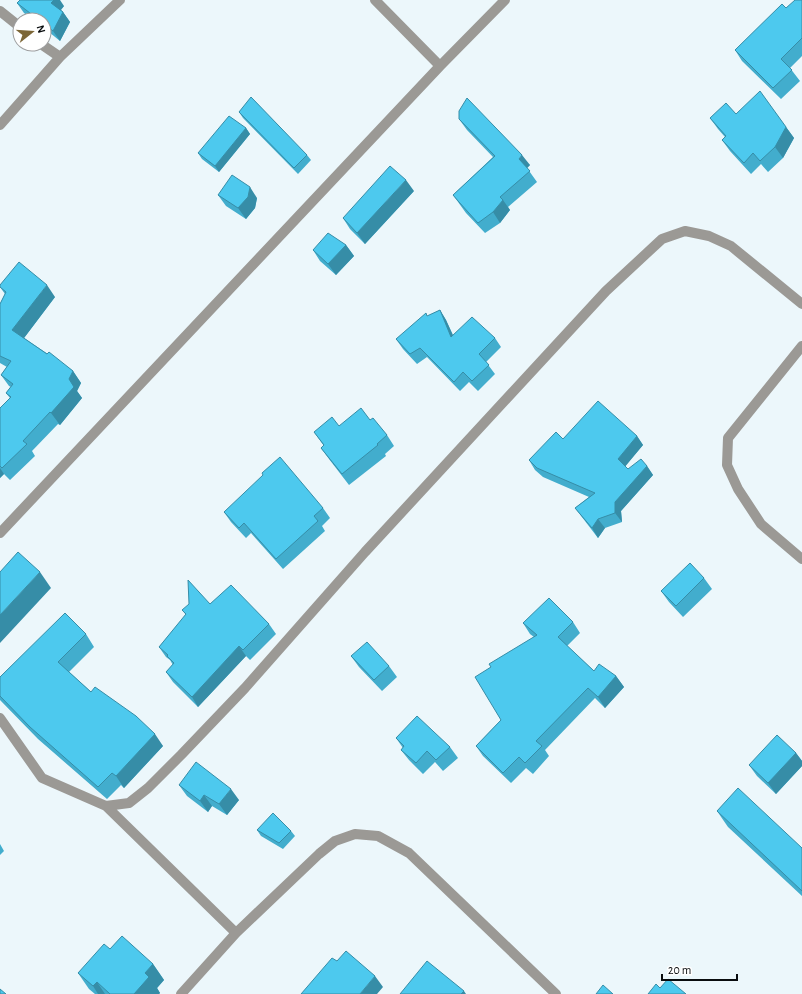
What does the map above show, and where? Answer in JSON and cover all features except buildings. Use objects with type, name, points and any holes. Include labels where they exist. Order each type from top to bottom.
[{"type":"street","points":[[0,125],[60,57],[120,0]]},
{"type":"street","points":[[375,0],[440,66]]},
{"type":"street","points":[[0,532],[440,66],[505,0]]},
{"type":"street","points":[[0,11],[12,21]]},
{"type":"street","points":[[52,52],[60,57]]},
{"type":"street","points":[[106,806],[129,803],[148,788],[176,760],[245,688],[365,552],[606,291],[662,239],[685,231],[709,236],[731,246],[802,304]]},
{"type":"street","points":[[802,346],[728,438],[728,465],[738,489],[761,524],[802,559]]},
{"type":"street","points":[[0,718],[42,778],[106,806],[236,933]]},
{"type":"street","points":[[181,994],[236,933],[319,854],[335,841],[355,834],[378,836],[409,853],[556,994]]}]
